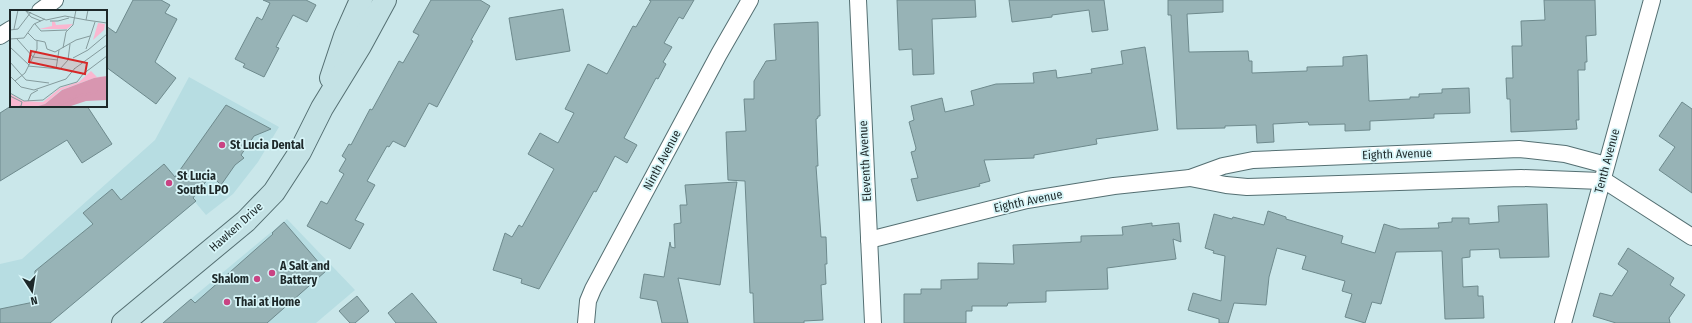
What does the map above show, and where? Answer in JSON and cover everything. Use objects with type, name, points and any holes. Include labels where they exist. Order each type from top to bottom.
[{"type":"main road","name":"Hawken Drive","points":[[322,108],[342,45],[352,18],[361,0]]},
{"type":"main road","name":"Hawken Drive","points":[[123,323],[235,231],[268,199],[284,178],[300,152],[322,108],[360,46],[385,0]]},
{"type":"street","points":[[41,10],[54,0]]},
{"type":"street","name":"Ninth Avenue","points":[[586,323],[588,301],[593,289],[719,54],[750,0]]},
{"type":"street","name":"Eleventh Avenue","points":[[858,0],[873,323]]},
{"type":"street","name":"Tenth Avenue","points":[[1563,323],[1652,0]]},
{"type":"street","points":[[0,36],[10,30]]},
{"type":"street","name":"Eighth Avenue","points":[[869,240],[1027,200],[1114,186],[1190,178],[1223,166],[1253,160],[1519,149],[1565,154],[1603,175],[1692,237]]},
{"type":"street","name":"Eighth Avenue","points":[[1190,178],[1226,185],[1247,187],[1603,175]]},
{"type":"shaded area","points":[[189,77],[279,127],[258,162],[233,194],[206,215],[195,202],[50,323],[0,323],[0,264],[22,259],[155,140]]},
{"type":"shaded area","points":[[287,219],[355,290],[316,323],[162,323]]},
{"type":"building","points":[[133,0],[161,0],[170,5],[165,13],[177,19],[155,62],[176,78],[156,104],[107,68],[107,27],[116,33]]},
{"type":"building","points":[[263,0],[306,0],[316,5],[307,22],[293,15],[276,47],[279,48],[264,77],[243,67],[245,64],[235,59],[257,17],[262,20],[270,3]]},
{"type":"building","points":[[431,0],[480,0],[490,6],[471,40],[473,41],[437,107],[429,103],[405,147],[393,141],[389,147],[387,146],[367,181],[375,185],[355,220],[364,224],[350,249],[307,226],[321,201],[327,204],[344,174],[339,171],[346,159],[342,156],[349,144],[351,145],[370,109],[372,110],[399,61],[403,63],[419,35],[413,32]]},
{"type":"building","points":[[649,0],[694,0],[683,19],[679,17],[664,43],[672,47],[663,62],[666,64],[658,79],[656,78],[624,138],[637,145],[627,163],[615,156],[596,192],[594,191],[539,289],[521,283],[522,279],[493,270],[505,233],[512,237],[519,225],[522,227],[554,169],[528,154],[540,133],[558,143],[574,113],[565,109],[588,64],[607,74],[633,26],[636,27],[651,1]]},
{"type":"building","points":[[897,0],[975,0],[976,17],[932,19],[934,74],[913,75],[912,49],[899,50]]},
{"type":"building","points":[[1009,0],[1104,0],[1108,30],[1092,32],[1089,10],[1052,15],[1052,17],[1012,22]]},
{"type":"building","points":[[1168,0],[1223,0],[1223,12],[1187,14],[1189,52],[1248,51],[1249,61],[1252,61],[1252,73],[1307,71],[1307,67],[1343,66],[1343,57],[1367,55],[1369,101],[1410,99],[1410,97],[1419,97],[1419,94],[1442,93],[1442,89],[1469,88],[1470,113],[1434,114],[1434,118],[1370,121],[1370,130],[1345,131],[1345,124],[1309,125],[1308,122],[1273,124],[1274,142],[1257,143],[1256,125],[1225,126],[1225,128],[1177,129],[1171,15],[1168,15]]},
{"type":"building","points":[[1544,0],[1595,0],[1596,35],[1586,36],[1587,62],[1585,62],[1585,70],[1578,70],[1579,120],[1576,120],[1577,129],[1511,132],[1510,99],[1507,99],[1506,78],[1513,78],[1512,46],[1522,46],[1521,21],[1545,20]]},
{"type":"building","points":[[563,9],[570,51],[516,60],[509,18]]},
{"type":"building","points":[[818,22],[820,116],[816,119],[818,166],[816,166],[821,237],[826,237],[827,264],[825,264],[826,284],[821,285],[823,320],[804,321],[804,323],[754,323],[753,293],[750,293],[745,181],[728,180],[726,132],[746,131],[744,99],[754,99],[754,81],[766,61],[776,60],[774,24]]},
{"type":"building","points":[[1145,47],[1158,130],[1096,139],[1097,144],[1034,155],[1034,158],[984,160],[990,181],[979,184],[980,186],[917,201],[911,179],[918,178],[911,152],[915,151],[916,148],[909,122],[914,120],[911,106],[942,98],[945,112],[974,105],[971,91],[996,84],[1034,83],[1033,73],[1056,70],[1057,78],[1092,73],[1091,69],[1123,64],[1121,51]]},
{"type":"building","points":[[1682,102],[1692,109],[1692,193],[1659,170],[1675,147],[1659,136]]},
{"type":"building","points":[[226,105],[271,129],[254,136],[241,155],[244,158],[235,165],[221,185],[211,175],[193,198],[196,201],[50,323],[0,323],[0,309],[34,302],[35,271],[93,224],[83,213],[112,189],[121,200],[164,164],[175,177]]},
{"type":"building","points":[[10,107],[88,107],[112,144],[82,163],[67,140],[0,181],[0,113]]},
{"type":"building","points":[[737,182],[720,285],[678,278],[688,323],[662,323],[657,301],[640,298],[644,274],[664,277],[670,242],[671,247],[675,248],[674,224],[681,223],[680,205],[687,205],[685,185]]},
{"type":"building","points":[[1547,204],[1549,257],[1500,258],[1499,249],[1470,250],[1470,257],[1462,258],[1463,287],[1478,286],[1478,296],[1483,296],[1484,318],[1445,319],[1442,251],[1396,252],[1381,304],[1372,302],[1365,323],[1345,317],[1352,294],[1342,291],[1345,281],[1302,269],[1306,256],[1277,248],[1269,277],[1266,305],[1234,303],[1228,323],[1219,323],[1219,319],[1188,310],[1193,293],[1221,301],[1225,256],[1213,253],[1214,251],[1205,248],[1214,214],[1264,225],[1268,211],[1286,217],[1286,219],[1343,236],[1341,243],[1375,253],[1384,224],[1400,229],[1439,228],[1438,223],[1452,222],[1452,218],[1469,218],[1469,224],[1499,222],[1498,206]]},
{"type":"building","points":[[284,222],[326,271],[267,323],[163,323],[191,299],[195,303],[273,234],[272,233]]},
{"type":"building","points":[[1152,223],[1152,226],[1179,223],[1181,242],[1173,239],[1176,259],[1107,268],[1108,289],[1046,291],[1046,302],[1008,303],[1007,306],[972,306],[972,311],[966,311],[966,323],[904,323],[904,294],[921,294],[921,289],[941,289],[941,280],[978,279],[978,263],[1014,264],[1013,245],[1081,242],[1081,236],[1123,235],[1122,227]]},
{"type":"building","points":[[1628,248],[1674,278],[1670,285],[1685,295],[1669,318],[1670,323],[1616,323],[1593,316],[1600,293],[1612,296],[1628,271],[1618,264]]},
{"type":"building","points":[[412,293],[437,323],[396,323],[388,313]]},
{"type":"building","points":[[357,296],[369,311],[355,323],[350,323],[339,311]]},
{"type":"place","name":"St Lucia Dental","points":[[222,145]]},
{"type":"place","name":"St Lucia South LPO","points":[[169,183]]},
{"type":"place","name":"A Salt and Battery","points":[[272,273]]},
{"type":"place","name":"Shalom","points":[[257,279]]},
{"type":"place","name":"Thai at Home","points":[[227,302]]}]
